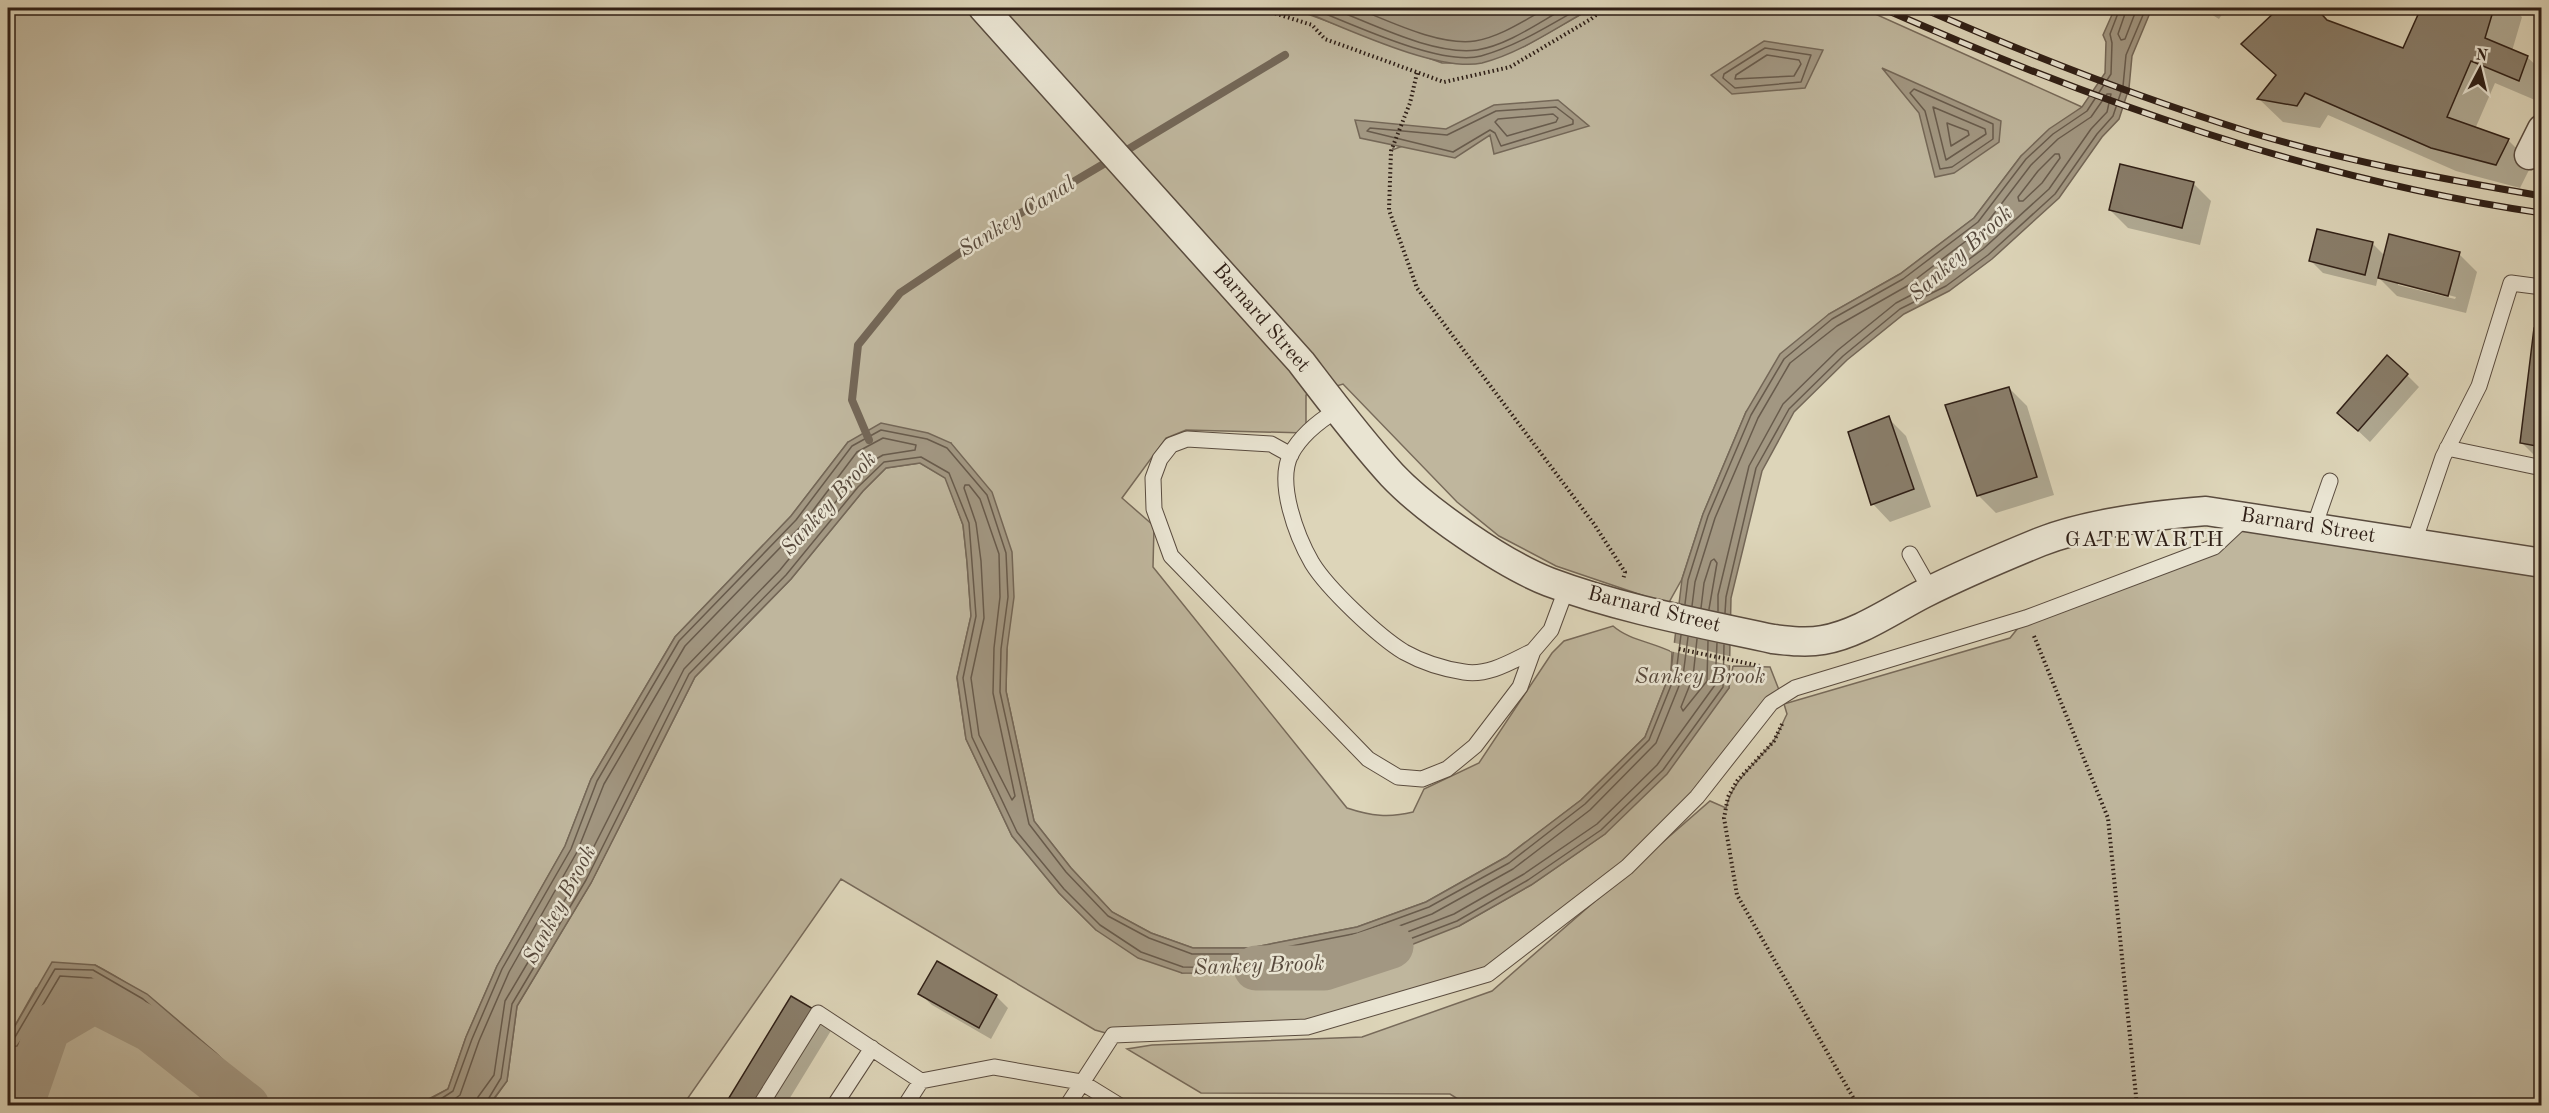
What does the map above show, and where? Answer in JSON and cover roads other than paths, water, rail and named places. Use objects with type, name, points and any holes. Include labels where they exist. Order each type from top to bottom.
[{"type":"street","name":"Barnard Street","points":[[983,8],[1129,167],[1301,362],[1337,410],[1394,477],[1456,528],[1505,560],[1548,581],[1618,604],[1773,639],[1798,642],[1824,640],[1848,632],[1930,591],[2042,541],[2081,530],[2170,513],[2206,511],[2247,516],[2541,563]]},
{"type":"street","points":[[2529,155],[2541,129]]},
{"type":"lane","points":[[2414,542],[2447,448],[2479,386],[2511,284],[2541,287]]},
{"type":"lane","points":[[1337,410],[1306,433],[1291,455],[1287,475],[1287,495],[1296,530],[1313,564],[1350,607],[1404,651],[1436,666],[1466,673],[1493,670],[1533,651]]},
{"type":"lane","points":[[1291,455],[1270,444],[1186,439],[1171,445],[1160,459],[1153,478],[1154,509],[1171,556],[1368,759],[1398,777],[1422,779],[1447,769],[1475,747],[1520,687],[1533,651],[1551,630],[1567,587]]},
{"type":"lane","points":[[2447,448],[2541,468]]},
{"type":"lane","points":[[2314,527],[2330,481]]},
{"type":"lane","points":[[1067,1106],[1113,1035],[1307,1027],[1488,974],[1627,867],[1697,797],[1771,704],[1781,695],[1795,688],[2026,618],[2214,546],[2247,516]]},
{"type":"lane","points":[[1910,554],[1930,591]]},
{"type":"lane","points":[[760,1106],[818,1013],[921,1081],[994,1067],[1081,1082],[1120,1106]]},
{"type":"lane","points":[[834,1106],[872,1048]]},
{"type":"lane","points":[[905,1106],[921,1081]]},
{"type":"water","points":[[1295,8],[1592,8],[1511,53],[1482,63],[1463,64],[1440,61],[1388,46]]},
{"type":"water","name":"Sankey Brook","points":[[2115,8],[2152,8],[2132,56],[2129,88],[2119,119],[2102,137],[2059,198],[1992,259],[1949,291],[1904,314],[1847,360],[1794,412],[1762,471],[1731,598],[1729,688],[1667,774],[1605,834],[1531,885],[1459,926],[1383,956],[1283,974],[1182,973],[1138,958],[1096,930],[1059,893],[1012,836],[966,739],[957,677],[971,616],[963,525],[945,478],[920,463],[886,468],[863,491],[791,579],[695,677],[591,883],[517,1006],[507,1081],[489,1105],[417,1106],[448,1089],[466,1037],[497,966],[565,846],[591,779],[675,637],[791,516],[848,442],[881,423],[928,433],[951,443],[992,492],[1012,552],[1014,597],[1007,649],[1006,691],[1034,821],[1071,868],[1112,912],[1151,933],[1193,948],[1250,948],[1357,927],[1426,902],[1506,857],[1581,800],[1645,737],[1671,671],[1682,579],[1703,514],[1746,412],[1780,354],[1829,314],[1900,274],[1974,218],[2021,156],[2049,129],[2082,107],[2105,73],[2106,42],[2103,35]]},
{"type":"water","points":[[1764,41],[1823,50],[1805,88],[1732,94],[1711,75]]},
{"type":"water","points":[[1882,68],[2001,121],[1999,142],[1954,173],[1935,177],[1919,113]]},
{"type":"water","points":[[1558,100],[1589,126],[1494,154],[1490,135],[1455,158],[1360,138],[1355,120],[1446,129],[1494,105]]},
{"type":"water","points":[[52,962],[95,965],[147,994],[216,1053],[264,1100],[274,1105],[225,1105],[189,1070],[116,1010],[78,1004],[46,1036],[16,1105],[8,1105],[8,1038]]},
{"type":"waterway","name":"Sankey Canal","points":[[1122,153],[1285,55]]},
{"type":"waterway","name":"Sankey Canal","points":[[869,440],[852,400],[858,345],[900,293],[1009,220],[1112,159]]},
{"type":"waterway","name":"Sankey Brook","points":[[1256,968],[1324,968],[1391,946]]},
{"type":"waterway","name":"Sankey Brook","points":[[21,1106],[48,1028],[94,1001],[151,1030],[247,1106]]},
{"type":"railway","points":[[1882,8],[2042,75],[2205,133],[2372,180],[2457,199],[2542,213]]},
{"type":"railway","points":[[1922,8],[2084,74],[2249,132],[2357,161],[2542,196]]},
{"type":"district","name":"GATEWARTH","points":[[2145,540]]}]
